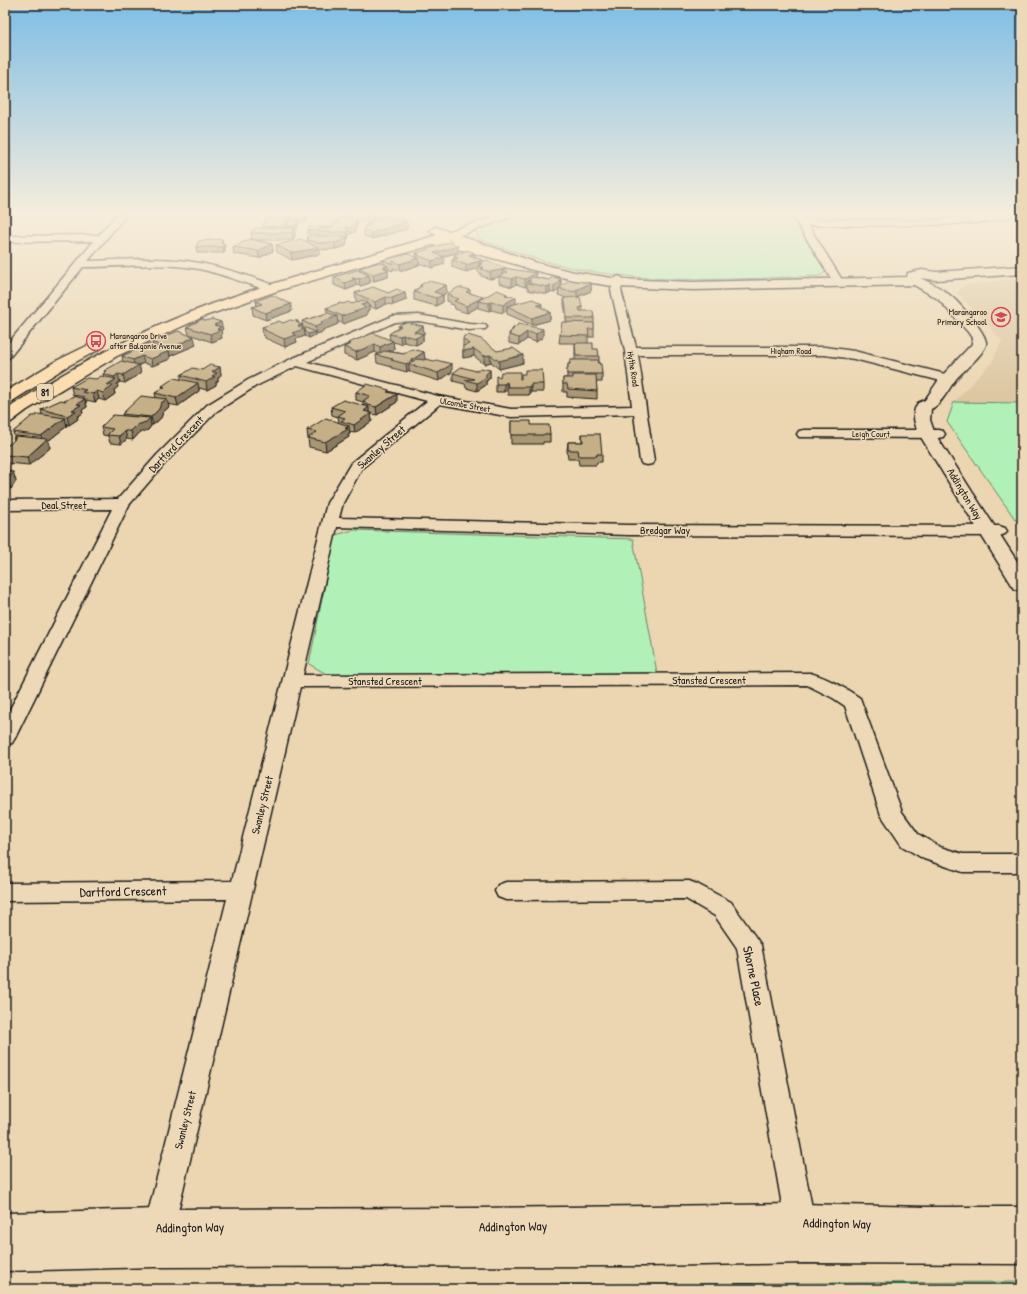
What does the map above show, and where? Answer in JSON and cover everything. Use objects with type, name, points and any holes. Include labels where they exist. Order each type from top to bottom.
[{"type":"main road","name":"81","points":[[137,326],[183,308],[299,275]]},
{"type":"main road","name":"81","points":[[5,419],[21,407],[112,353],[259,287],[303,275]]},
{"type":"main road","name":"81","points":[[5,399],[61,364],[116,336]]},
{"type":"street","points":[[5,355],[71,275]]},
{"type":"street","points":[[231,275],[237,282],[259,287]]},
{"type":"street","points":[[580,275],[618,281],[693,286],[837,280],[915,280],[919,275]]},
{"type":"street","points":[[591,275],[618,281]]},
{"type":"street","points":[[834,275],[837,280]]},
{"type":"street","points":[[923,275],[939,284],[1010,275]]},
{"type":"street","points":[[939,284],[990,275]]},
{"type":"street","name":"Addington Way","points":[[915,280],[939,284],[979,338],[979,344],[976,349],[949,379],[931,403],[924,406],[922,411],[923,423],[932,434],[993,531],[1022,585]]},
{"type":"street","name":"Hythe Road","points":[[618,281],[616,290],[631,351],[647,461]]},
{"type":"street","name":"Dartford Crescent","points":[[5,738],[122,504],[162,458],[212,408],[252,383],[340,341],[392,319],[419,318],[469,327],[481,327]]},
{"type":"street","name":"Higham Road","points":[[631,351],[825,351],[854,355],[949,379]]},
{"type":"street","name":"Ulcombe Street","points":[[295,362],[437,400],[511,413],[640,410]]},
{"type":"street","name":"Swanley Street","points":[[156,1238],[335,503],[356,466],[437,400]]},
{"type":"street","name":"Leigh Court","points":[[804,434],[932,434]]},
{"type":"street","name":"Deal Street","points":[[5,505],[122,504]]},
{"type":"street","name":"Bredgar Way","points":[[330,522],[629,530],[993,531]]},
{"type":"street","name":"Addington Way","points":[[993,531],[1022,566]]},
{"type":"street","name":"Stansted Crescent","points":[[292,681],[810,679],[840,694],[853,703],[892,815],[910,840],[932,853],[963,863],[1022,863]]},
{"type":"street","name":"Dartford Crescent","points":[[5,892],[241,890]]},
{"type":"street","name":"Shorne Place","points":[[506,891],[689,890],[723,908],[749,945],[802,1234]]},
{"type":"street","name":"Addington Way","points":[[5,1231],[156,1238],[642,1248],[926,1225],[1022,1225]]},
{"type":"street","name":"Addington Way","points":[[802,1234],[1022,1246]]},
{"type":"street","name":"Addington Way","points":[[5,1253],[156,1238]]},
{"type":"shaded area","name":"Marangaroo Primary School","points":[[1022,278],[1022,403],[954,402],[992,362],[1002,341],[957,293],[964,285]]},
{"type":"green space","points":[[622,275],[820,275],[718,279],[651,278]]},
{"type":"green space","points":[[954,402],[1022,403],[1022,529],[947,422]]},
{"type":"green space","points":[[354,530],[633,539],[657,673],[328,675],[309,664],[335,535]]},
{"type":"green space","points":[[1022,1282],[1022,1289],[289,1289],[289,1286]]},
{"type":"building","points":[[339,275],[368,275],[359,279],[352,278],[355,279],[345,283],[334,277]]},
{"type":"building","points":[[532,275],[525,279],[516,277],[512,279],[499,276]]},
{"type":"building","points":[[533,277],[549,280],[553,277],[561,279],[558,281],[561,281],[554,286],[550,285],[547,287],[528,283],[531,281],[527,281]]},
{"type":"building","points":[[569,280],[591,283],[576,290],[577,292],[562,290],[563,289],[559,288]]},
{"type":"building","points":[[428,281],[446,285],[434,292],[443,295],[436,298],[414,292],[422,286],[420,285]]},
{"type":"building","points":[[373,287],[388,293],[397,289],[405,293],[392,298],[386,297],[375,302],[355,293]]},
{"type":"building","points":[[459,287],[470,290],[466,292],[483,297],[466,306],[454,301],[459,299],[447,294]]},
{"type":"building","points":[[497,290],[507,294],[505,295],[516,297],[503,305],[478,301]]},
{"type":"building","points":[[272,295],[291,304],[265,313],[252,307],[262,304],[256,301]]},
{"type":"building","points":[[580,297],[582,307],[579,308],[580,311],[593,311],[594,318],[566,318],[564,298]]},
{"type":"building","points":[[533,299],[542,304],[537,305],[550,312],[532,318],[507,306]]},
{"type":"building","points":[[363,300],[368,303],[361,305],[366,308],[342,316],[326,308],[340,303],[343,304],[348,302],[352,304]]},
{"type":"building","points":[[328,313],[337,316],[321,322],[322,324],[315,327],[302,321]]},
{"type":"building","points":[[202,319],[206,321],[212,319],[221,322],[214,325],[221,327],[217,329],[220,330],[210,334],[187,327]]},
{"type":"building","points":[[290,320],[298,321],[296,322],[302,325],[298,326],[304,329],[292,333],[296,335],[284,339],[264,330],[266,329],[262,327],[279,321],[283,323]]},
{"type":"building","points":[[406,322],[423,326],[414,332],[423,334],[416,338],[389,334],[401,326],[398,326]]},
{"type":"building","points":[[562,322],[594,323],[594,329],[588,329],[589,336],[560,335]]},
{"type":"building","points":[[519,324],[543,329],[536,334],[527,332],[519,338],[509,335],[511,333],[509,333],[514,329],[512,329]]},
{"type":"building","points":[[304,328],[315,332],[308,334],[305,332]]},
{"type":"building","points":[[178,331],[194,337],[169,349],[152,342]]},
{"type":"building","points":[[373,333],[393,341],[380,347],[375,344],[356,352],[344,347],[351,344],[348,343]]},
{"type":"building","points":[[468,335],[481,339],[497,351],[513,348],[523,355],[499,361],[490,355],[484,356],[474,349],[463,351],[463,346],[469,344],[463,339],[464,336]]},
{"type":"building","points":[[575,343],[593,343],[593,349],[598,349],[599,356],[576,356]]},
{"type":"building","points":[[149,344],[169,351],[151,359],[142,356],[133,360],[122,356]]},
{"type":"building","points":[[412,349],[424,352],[406,364],[376,355],[384,351],[404,354]]},
{"type":"building","points":[[417,359],[436,360],[452,364],[438,373],[409,364]]},
{"type":"building","points":[[570,360],[598,360],[599,364],[601,364],[602,374],[567,374],[567,368],[568,364],[570,364]]},
{"type":"building","points":[[121,361],[139,365],[123,375],[118,374],[114,377],[103,374],[107,371],[104,371]]},
{"type":"building","points":[[210,365],[220,367],[212,372],[217,373],[212,376],[215,377],[206,382],[181,375],[193,368],[202,370]]},
{"type":"building","points":[[461,367],[476,371],[481,368],[490,370],[486,374],[486,377],[477,383],[465,380],[474,379],[453,373]]},
{"type":"building","points":[[525,370],[542,370],[543,384],[531,384],[529,387],[508,387],[507,382],[504,384],[496,384],[496,376],[500,377],[501,372],[520,372],[521,379],[521,374],[525,374]]},
{"type":"building","points":[[573,375],[596,375],[597,391],[568,389],[567,384],[563,384],[563,378],[573,378]]},
{"type":"building","points":[[101,376],[116,379],[107,385],[113,386],[103,393],[97,391],[93,394],[82,392],[86,390],[71,387],[87,378],[96,379]]},
{"type":"building","points":[[174,378],[198,383],[176,398],[155,393],[165,387],[162,386]]},
{"type":"building","points":[[367,384],[389,390],[387,392],[397,394],[376,407],[364,404],[366,402],[363,401],[370,396],[356,392]]},
{"type":"building","points":[[73,396],[85,399],[77,404],[81,405],[72,410],[76,411],[67,416],[41,409],[61,400],[65,401]]},
{"type":"building","points":[[141,396],[167,399],[161,403],[159,409],[151,417],[122,414]]},
{"type":"building","points":[[343,400],[369,407],[364,411],[371,413],[354,425],[341,421],[345,418],[338,416],[345,411],[331,407]]},
{"type":"building","points":[[38,414],[65,418],[41,436],[13,432],[32,416]]},
{"type":"building","points":[[113,415],[150,418],[146,422],[137,425],[131,431],[125,431],[119,436],[107,435],[113,429],[101,427]]},
{"type":"building","points":[[326,418],[349,426],[345,428],[348,429],[325,442],[308,438],[317,432],[307,430]]},
{"type":"building","points":[[511,421],[531,421],[531,425],[549,425],[550,434],[511,435]]},
{"type":"building","points":[[582,434],[600,434],[602,454],[597,454],[597,456],[579,456],[578,450],[568,450],[568,442],[583,442]]},
{"type":"building","points":[[16,436],[47,439],[27,457],[5,455],[5,446],[10,444]]},
{"type":"building","points":[[5,472],[13,472],[8,480],[5,480]]},
{"type":"place","name":"Marangaroo Primary School","points":[[1001,317]]},
{"type":"place","name":"Marangaroo Drive after Balgonie Avenue","points":[[96,341]]}]
